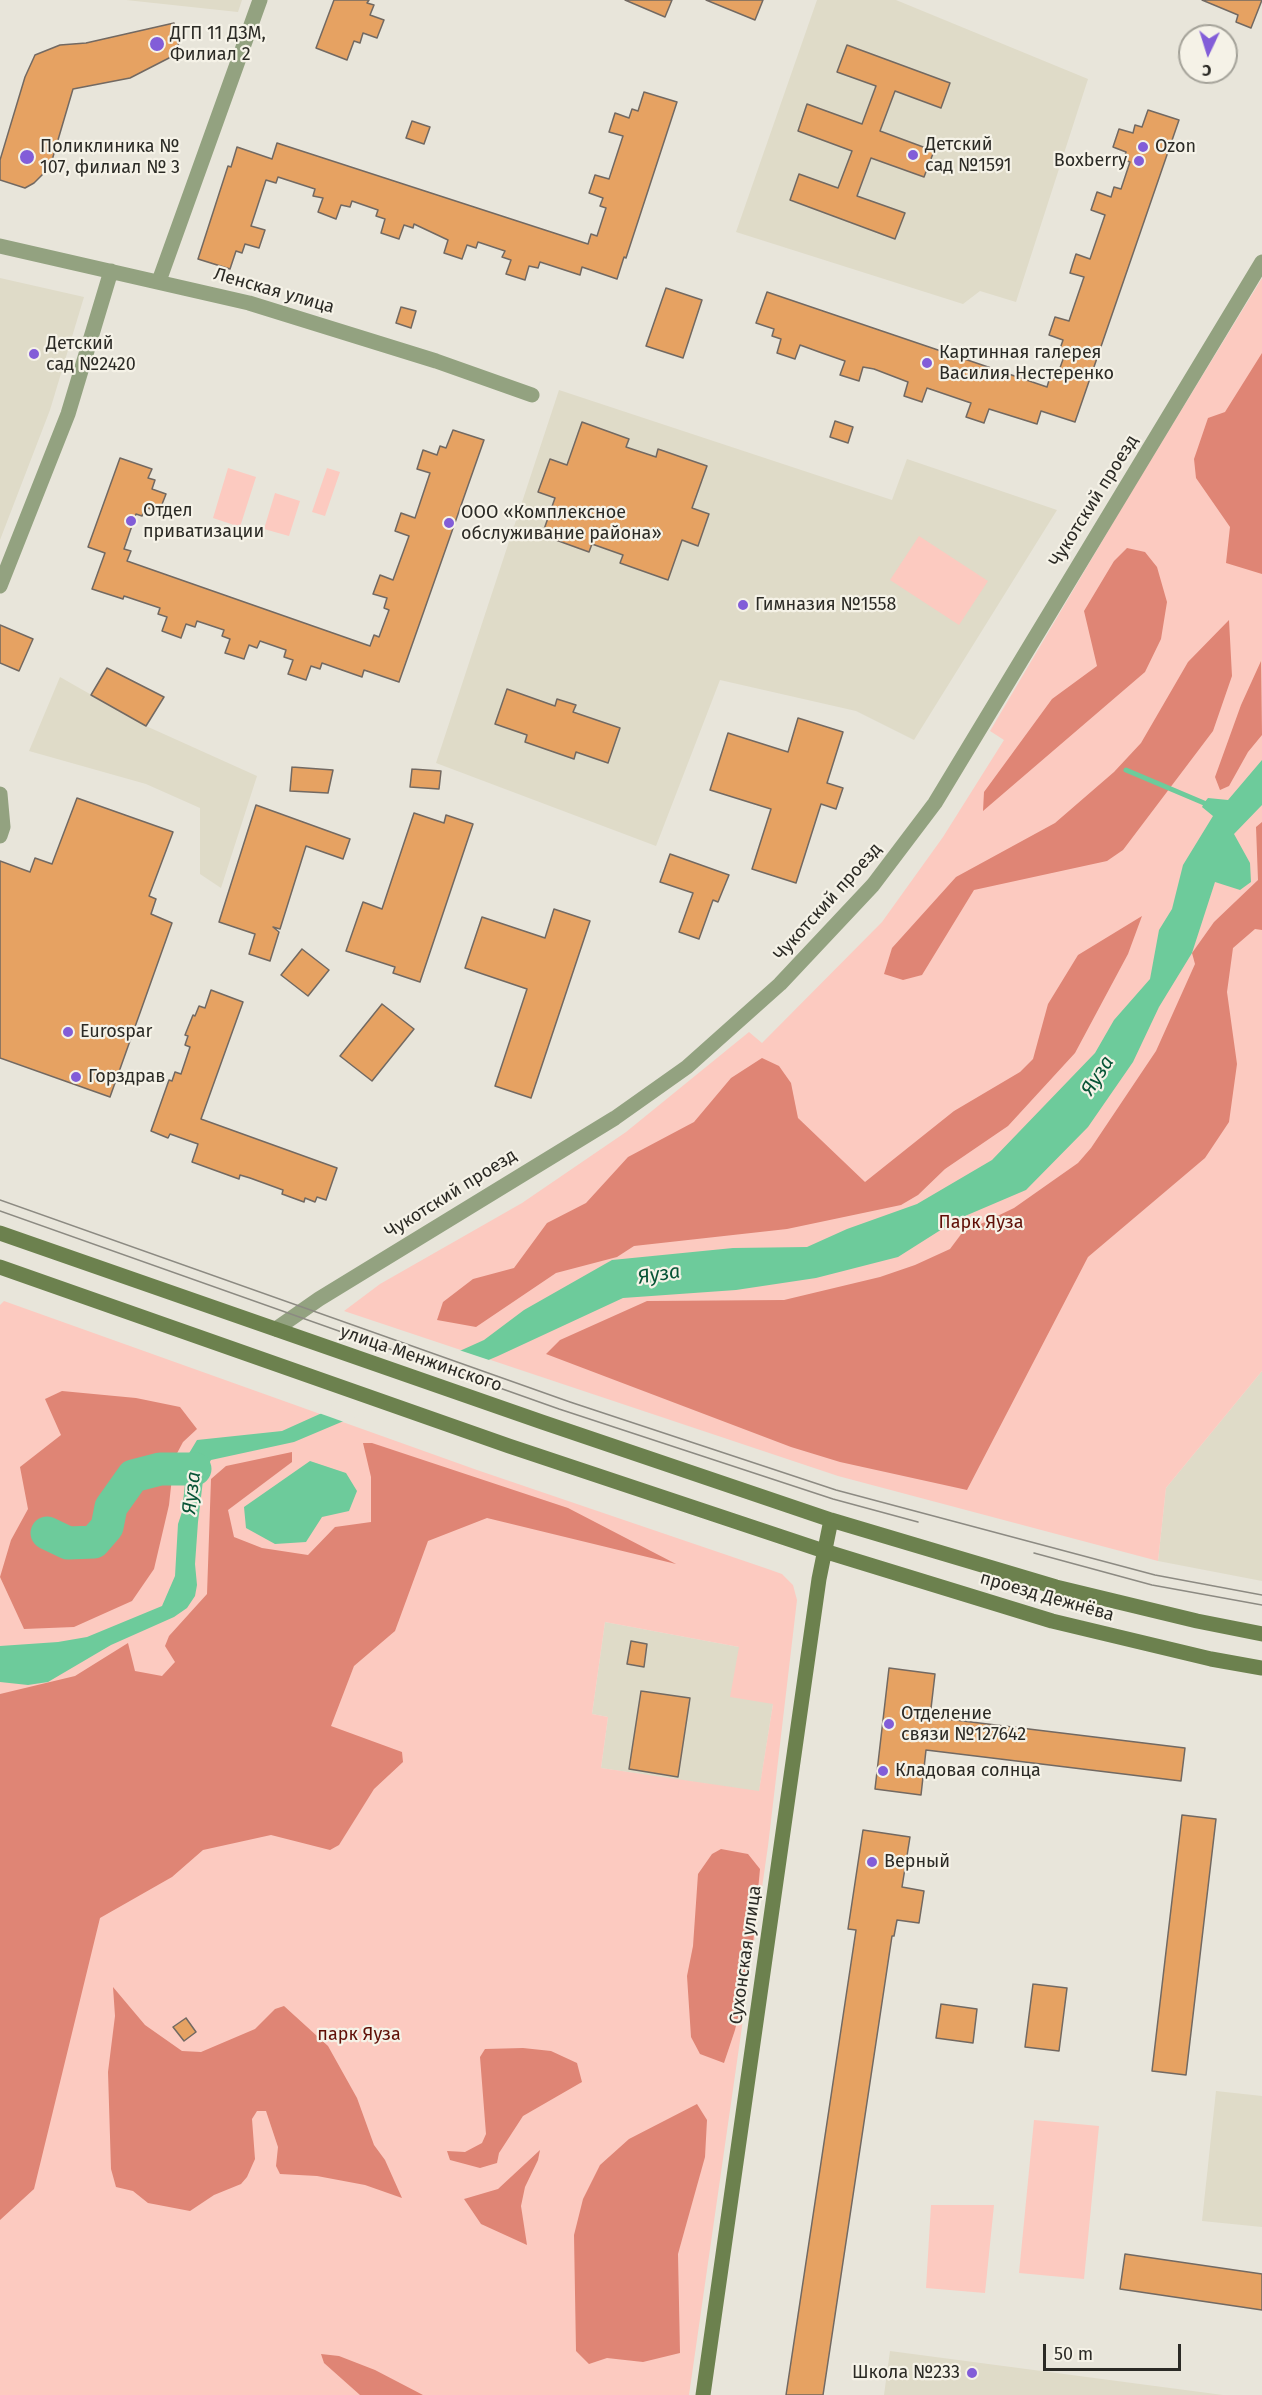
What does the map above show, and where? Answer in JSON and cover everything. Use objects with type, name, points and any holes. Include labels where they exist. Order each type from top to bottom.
[{"type":"main road","name":"улица Менжинского","points":[[0,1233],[831,1520]]},
{"type":"main road","points":[[1,1270],[509,1446],[824,1551]]},
{"type":"main road","name":"Сухонская улица","points":[[703,2395],[824,1551],[831,1520]]},
{"type":"main road","name":"проезд Дежнёва","points":[[831,1520],[1056,1587],[1262,1634]]},
{"type":"main road","name":"проезд Дежнёва","points":[[824,1551],[1052,1621],[1211,1659],[1262,1668]]},
{"type":"street","points":[[159,281],[260,0]]},
{"type":"street","name":"Ленская улица","points":[[0,246],[159,281],[258,312],[436,361],[532,395]]},
{"type":"street","name":"Чукотский проезд","points":[[276,1329],[319,1299],[615,1118],[687,1067],[740,1023],[780,984],[873,885],[935,803],[1262,262]]},
{"type":"street","points":[[0,586],[68,414],[111,271]]},
{"type":"street","points":[[0,794],[3,827],[0,836]]},
{"type":"shaded area","points":[[126,0],[242,0],[238,12]]},
{"type":"shaded area","name":"Детский сад №1591","points":[[817,0],[896,0],[1088,79],[1016,302],[980,291],[963,304],[736,232]]},
{"type":"shaded area","name":"Детский сад №2420","points":[[0,278],[84,297],[50,410],[0,540]]},
{"type":"shaded area","points":[[1262,353],[1262,574],[1226,563],[1230,527],[1196,478],[1194,459],[1208,418],[1225,412]]},
{"type":"shaded area","name":"Гимназия №1558","points":[[559,390],[892,500],[907,459],[1057,510],[914,740],[856,711],[720,680],[656,846],[436,763]]},
{"type":"shaded area","points":[[1127,548],[1145,552],[1157,567],[1167,602],[1161,639],[1145,672],[983,811],[984,792],[1052,699],[1097,666],[1084,611],[1114,561]]},
{"type":"shaded area","points":[[1229,620],[1232,676],[1213,731],[1123,850],[1107,861],[974,890],[922,975],[903,980],[884,974],[892,948],[956,877],[1055,823],[1114,772],[1141,743],[1188,662]]},
{"type":"shaded area","points":[[1261,661],[1262,735],[1248,752],[1229,786],[1220,790],[1215,777],[1241,705]]},
{"type":"shaded area","points":[[60,677],[146,726],[257,776],[221,888],[200,874],[200,808],[146,784],[29,751]]},
{"type":"shaded area","points":[[1262,822],[1262,930],[1255,929],[1233,948],[1227,992],[1237,1064],[1229,1122],[1205,1158],[1088,1257],[967,1490],[840,1462],[791,1447],[546,1354],[560,1340],[647,1301],[784,1300],[880,1277],[915,1265],[950,1249],[962,1233],[1014,1208],[1078,1163],[1091,1148],[1156,1051],[1195,964],[1192,953],[1214,922],[1258,880],[1256,827]]},
{"type":"shaded area","points":[[1142,916],[1128,954],[1075,1053],[1008,1126],[945,1169],[918,1195],[901,1205],[787,1229],[634,1246],[617,1257],[556,1273],[476,1327],[437,1320],[443,1302],[473,1279],[514,1268],[547,1223],[586,1203],[628,1157],[694,1122],[731,1078],[762,1058],[779,1066],[791,1083],[798,1118],[865,1182],[954,1111],[1020,1072],[1033,1059],[1048,1004],[1078,955]]},
{"type":"shaded area","points":[[1262,1371],[1262,1581],[1158,1561],[1166,1488]]},
{"type":"shaded area","points":[[62,1391],[136,1398],[180,1407],[197,1429],[183,1442],[174,1459],[169,1505],[154,1569],[132,1601],[74,1627],[24,1629],[0,1577],[11,1540],[28,1509],[20,1467],[61,1435],[45,1399]]},
{"type":"shaded area","points":[[363,1443],[372,1443],[568,1508],[676,1564],[487,1518],[428,1541],[395,1631],[354,1666],[331,1726],[402,1752],[403,1762],[374,1789],[339,1845],[330,1850],[271,1835],[203,1850],[172,1877],[100,1918],[34,2189],[0,2220],[0,1694],[75,1676],[128,1643],[135,1671],[162,1676],[175,1662],[165,1646],[169,1636],[207,1594],[211,1479],[226,1466],[292,1452],[292,1462],[228,1510],[234,1537],[262,1548],[308,1555],[335,1527],[371,1522],[371,1477]]},
{"type":"shaded area","points":[[605,1622],[739,1647],[773,1704],[759,1792],[601,1768],[608,1717],[592,1714]]},
{"type":"shaded area","points":[[721,1849],[748,1854],[760,1869],[752,1955],[735,2030],[724,2063],[700,2054],[691,2037],[687,1976],[693,1946],[698,1874],[712,1854]]},
{"type":"shaded area","points":[[113,1987],[145,2025],[182,2051],[201,2052],[255,2029],[275,2009],[284,2006],[328,2046],[357,2098],[374,2145],[385,2160],[402,2198],[365,2185],[317,2176],[280,2174],[276,2166],[278,2147],[266,2111],[257,2111],[252,2119],[255,2159],[247,2177],[241,2184],[214,2195],[190,2211],[148,2203],[133,2191],[116,2187],[111,2169],[108,2072],[115,2016]]},
{"type":"shaded area","points":[[523,2048],[551,2051],[577,2063],[582,2082],[523,2116],[499,2153],[497,2163],[480,2168],[450,2160],[447,2151],[465,2152],[482,2143],[486,2134],[480,2057],[485,2049]]},
{"type":"shaded area","points":[[1216,2091],[1262,2096],[1262,2227],[1202,2221]]},
{"type":"shaded area","points":[[697,2104],[707,2120],[705,2157],[678,2254],[680,2353],[643,2362],[607,2358],[589,2364],[576,2351],[574,2235],[583,2199],[600,2165],[629,2139]]},
{"type":"shaded area","points":[[540,2150],[538,2160],[525,2187],[521,2206],[527,2245],[481,2224],[464,2199],[498,2189]]},
{"type":"shaded area","name":"Школа №233","points":[[890,2351],[1223,2395],[884,2395]]},
{"type":"shaded area","points":[[321,2354],[339,2356],[375,2370],[423,2395],[360,2395],[324,2363]]},
{"type":"green space","name":"парк Яуза","points":[[1262,278],[1262,1371],[1166,1488],[1158,1561],[838,1476],[344,1311],[380,1284],[522,1203],[626,1132],[749,1032],[762,1043],[882,922],[943,837],[1004,740],[990,731],[1127,499]]},
{"type":"green space","points":[[228,468],[256,477],[240,527],[213,518]]},
{"type":"green space","points":[[327,468],[340,472],[325,516],[312,512]]},
{"type":"green space","points":[[275,493],[300,501],[289,536],[264,529]]},
{"type":"green space","points":[[919,536],[988,581],[959,625],[890,580]]},
{"type":"green space","name":"парк Яуза","points":[[4,1301],[477,1470],[782,1574],[793,1585],[797,1600],[768,1846],[689,2395],[0,2395],[0,1305]],"holes":[[[605,1622],[739,1647],[730,1697],[773,1704],[759,1791],[601,1768],[608,1717],[592,1714]]]},
{"type":"green space","points":[[1034,2120],[1099,2126],[1084,2279],[1019,2273]]},
{"type":"green space","points":[[931,2205],[994,2205],[985,2293],[926,2288]]},
{"type":"water","name":"Яуза","points":[[1262,760],[1262,805],[1234,834],[1250,863],[1251,882],[1240,890],[1215,882],[1192,953],[1159,1007],[1133,1062],[1088,1127],[1026,1190],[958,1219],[898,1257],[816,1278],[736,1290],[623,1298],[498,1356],[294,1442],[211,1460],[204,1472],[198,1522],[195,1564],[197,1585],[195,1596],[187,1608],[174,1617],[111,1645],[48,1682],[28,1685],[0,1682],[0,1646],[58,1642],[87,1637],[162,1606],[175,1576],[178,1524],[182,1512],[188,1455],[197,1440],[282,1431],[484,1340],[524,1310],[612,1260],[733,1248],[807,1247],[847,1229],[917,1204],[992,1160],[1095,1053],[1114,1020],[1150,979],[1159,930],[1172,909],[1183,865],[1213,816],[1202,807],[1204,803],[1208,798],[1228,800]]},
{"type":"water","points":[[310,1461],[346,1473],[357,1491],[349,1511],[322,1517],[306,1542],[275,1544],[246,1528],[244,1507]]},
{"type":"pier","points":[[456,1349],[492,1361],[344,1422],[316,1412]]},
{"type":"building","points":[[334,0],[369,0],[367,3],[374,5],[370,15],[384,20],[377,38],[363,33],[360,43],[354,41],[347,60],[316,48]]},
{"type":"building","points":[[625,0],[672,0],[665,17]]},
{"type":"building","points":[[706,0],[763,0],[755,20]]},
{"type":"building","points":[[1202,0],[1262,0],[1251,28],[1236,22],[1238,15]]},
{"type":"building","points":[[174,23],[179,48],[169,58],[130,78],[73,89],[50,167],[34,183],[25,188],[0,180],[0,160],[25,77],[35,55],[60,45],[86,43]]},
{"type":"building","points":[[847,45],[950,83],[941,108],[895,91],[880,131],[934,151],[924,177],[871,158],[857,196],[905,213],[895,239],[790,200],[799,174],[838,188],[852,151],[798,131],[807,104],[862,124],[876,86],[837,72]]},
{"type":"building","points":[[644,92],[677,102],[617,279],[582,267],[580,275],[540,262],[538,268],[529,266],[525,280],[506,274],[511,260],[502,257],[505,251],[478,242],[476,248],[467,245],[462,259],[444,253],[448,240],[414,224],[413,228],[404,225],[399,239],[381,233],[385,219],[376,216],[378,210],[352,201],[350,207],[341,205],[336,219],[318,212],[323,198],[313,196],[315,189],[278,177],[276,183],[266,180],[251,226],[265,230],[259,248],[245,244],[242,253],[236,251],[230,269],[198,259],[228,166],[231,167],[237,147],[272,159],[277,143],[588,244],[591,234],[597,236],[606,208],[600,206],[603,198],[589,193],[595,175],[609,179],[623,136],[609,132],[615,113],[629,118],[632,109],[638,111]]},
{"type":"building","points":[[1148,110],[1179,120],[1075,422],[1041,411],[1037,424],[989,409],[984,423],[966,417],[971,403],[927,388],[922,402],[904,396],[908,382],[874,369],[863,367],[859,381],[840,375],[845,361],[800,345],[795,359],[777,353],[781,339],[772,336],[774,329],[756,323],[767,292],[1047,387],[1050,377],[1056,379],[1066,351],[1060,349],[1063,340],[1049,335],[1055,317],[1069,321],[1084,277],[1070,273],[1076,254],[1090,259],[1105,215],[1091,210],[1097,192],[1111,197],[1114,187],[1121,189],[1130,162],[1124,160],[1126,152],[1113,147],[1119,129],[1133,133],[1135,125],[1142,127]]},
{"type":"building","points":[[412,121],[430,127],[424,144],[406,138]]},
{"type":"building","points":[[666,288],[702,300],[683,358],[646,346]]},
{"type":"building","points":[[401,307],[416,311],[411,328],[396,323]]},
{"type":"building","points":[[835,421],[853,427],[848,443],[830,437]]},
{"type":"building","points":[[582,422],[629,439],[626,447],[656,457],[658,449],[707,466],[692,508],[709,514],[698,546],[682,540],[668,580],[620,563],[623,555],[592,544],[589,552],[542,535],[555,498],[538,492],[550,459],[567,465]]},
{"type":"building","points":[[453,430],[484,440],[399,682],[364,670],[362,677],[322,663],[320,669],[311,666],[306,680],[288,674],[293,660],[284,657],[286,650],[260,641],[257,648],[249,645],[244,659],[225,653],[230,639],[222,636],[224,630],[197,621],[195,627],[186,624],[181,638],[162,631],[167,617],[158,614],[160,608],[124,596],[123,599],[92,589],[105,553],[88,547],[120,458],[152,469],[148,478],[155,480],[152,489],[166,494],[159,512],[145,507],[142,516],[136,514],[124,549],[131,551],[127,561],[370,646],[374,635],[379,637],[389,610],[384,608],[387,598],[373,594],[380,575],[393,580],[409,536],[395,531],[401,513],[415,518],[430,473],[417,469],[423,450],[437,455],[440,446],[446,448]]},
{"type":"building","points":[[0,625],[33,639],[19,671],[0,663]]},
{"type":"building","points":[[107,668],[164,697],[146,726],[91,695]]},
{"type":"building","points":[[507,689],[555,706],[557,699],[576,705],[573,712],[620,728],[608,763],[576,752],[574,759],[525,742],[527,735],[495,724]]},
{"type":"building","points":[[798,718],[843,732],[827,783],[843,788],[836,809],[821,804],[796,883],[752,869],[771,809],[710,790],[728,733],[788,752]]},
{"type":"building","points":[[292,767],[333,770],[328,793],[290,791]]},
{"type":"building","points":[[412,769],[441,771],[439,789],[410,787]]},
{"type":"building","points":[[77,798],[173,832],[149,896],[156,899],[151,914],[172,923],[110,1097],[0,1058],[0,861],[30,872],[35,858],[52,864]]},
{"type":"building","points":[[256,805],[350,839],[343,859],[306,846],[280,929],[273,927],[279,932],[270,961],[249,954],[255,934],[219,922]]},
{"type":"building","points":[[414,813],[444,823],[446,815],[473,824],[420,982],[393,973],[395,967],[346,951],[363,902],[382,909]]},
{"type":"building","points":[[670,854],[729,875],[718,902],[713,900],[699,939],[679,932],[693,893],[660,882]]},
{"type":"building","points":[[554,909],[590,921],[531,1098],[495,1086],[527,989],[465,968],[482,917],[545,938]]},
{"type":"building","points":[[302,949],[329,970],[308,996],[281,975]]},
{"type":"building","points":[[211,990],[243,1002],[201,1119],[337,1168],[326,1200],[317,1197],[315,1202],[305,1198],[304,1202],[282,1194],[283,1190],[250,1178],[240,1175],[239,1179],[192,1162],[198,1144],[170,1134],[168,1138],[151,1131],[169,1080],[172,1081],[175,1072],[181,1074],[190,1047],[185,1045],[188,1036],[185,1035],[193,1015],[195,1016],[199,1006],[205,1008]]},
{"type":"building","points":[[382,1004],[414,1029],[372,1081],[340,1056]]},
{"type":"building","points":[[631,1641],[647,1644],[644,1667],[627,1664]]},
{"type":"building","points":[[889,1668],[935,1674],[930,1717],[1185,1748],[1181,1781],[926,1750],[921,1795],[875,1789]]},
{"type":"building","points":[[641,1691],[690,1698],[678,1777],[629,1769]]},
{"type":"building","points":[[1182,1815],[1216,1819],[1186,2075],[1152,2071]]},
{"type":"building","points":[[863,1830],[910,1837],[902,1887],[924,1891],[919,1923],[897,1920],[894,1936],[892,1936],[823,2395],[786,2395],[856,1930],[848,1929]]},
{"type":"building","points":[[1033,1984],[1067,1988],[1059,2051],[1025,2047]]},
{"type":"building","points":[[941,2004],[977,2009],[973,2043],[936,2038]]},
{"type":"building","points":[[186,2018],[196,2032],[184,2041],[173,2027]]},
{"type":"building","points":[[1125,2254],[1262,2274],[1262,2310],[1120,2289]]},
{"type":"waterway","points":[[1126,770],[1204,803]]},
{"type":"waterway","name":"Яуза","points":[[47,1533],[68,1543],[94,1542],[107,1527],[111,1507],[133,1476],[160,1469],[195,1469]]},
{"type":"tram line","points":[[0,1200],[570,1402],[836,1490],[1155,1575],[1262,1595]]},
{"type":"tram line","points":[[0,1211],[559,1409],[833,1499],[918,1522]]},
{"type":"tram line","points":[[1034,1553],[1152,1585],[1262,1605]]},
{"type":"place","name":"ДГП 11 ДЗМ, Филиал 2","points":[[157,44]]},
{"type":"place","name":"Ozon","points":[[1143,147]]},
{"type":"place","name":"Детский сад №1591","points":[[913,155]]},
{"type":"place","name":"Поликлиника № 107, филиал № 3","points":[[27,157]]},
{"type":"place","name":"Boxberry","points":[[1139,161]]},
{"type":"place","name":"Детский сад №2420","points":[[34,354]]},
{"type":"place","name":"Картинная галерея Василия Нестеренко","points":[[927,363]]},
{"type":"place","name":"Отдел приватизации","points":[[131,521]]},
{"type":"place","name":"ООО «Комплексное обслуживание района»","points":[[449,523]]},
{"type":"place","name":"Гимназия №1558","points":[[743,605]]},
{"type":"place","name":"Eurospar","points":[[68,1032]]},
{"type":"place","name":"Горздрав","points":[[76,1077]]},
{"type":"place","name":"Отделение связи №127642","points":[[889,1724]]},
{"type":"place","name":"Кладовая солнца","points":[[883,1771]]},
{"type":"place","name":"Верный","points":[[872,1862]]},
{"type":"place","name":"Школа №233","points":[[972,2373]]},
{"type":"park label","name":"Парк Яуза","points":[[981,1223]]}]
